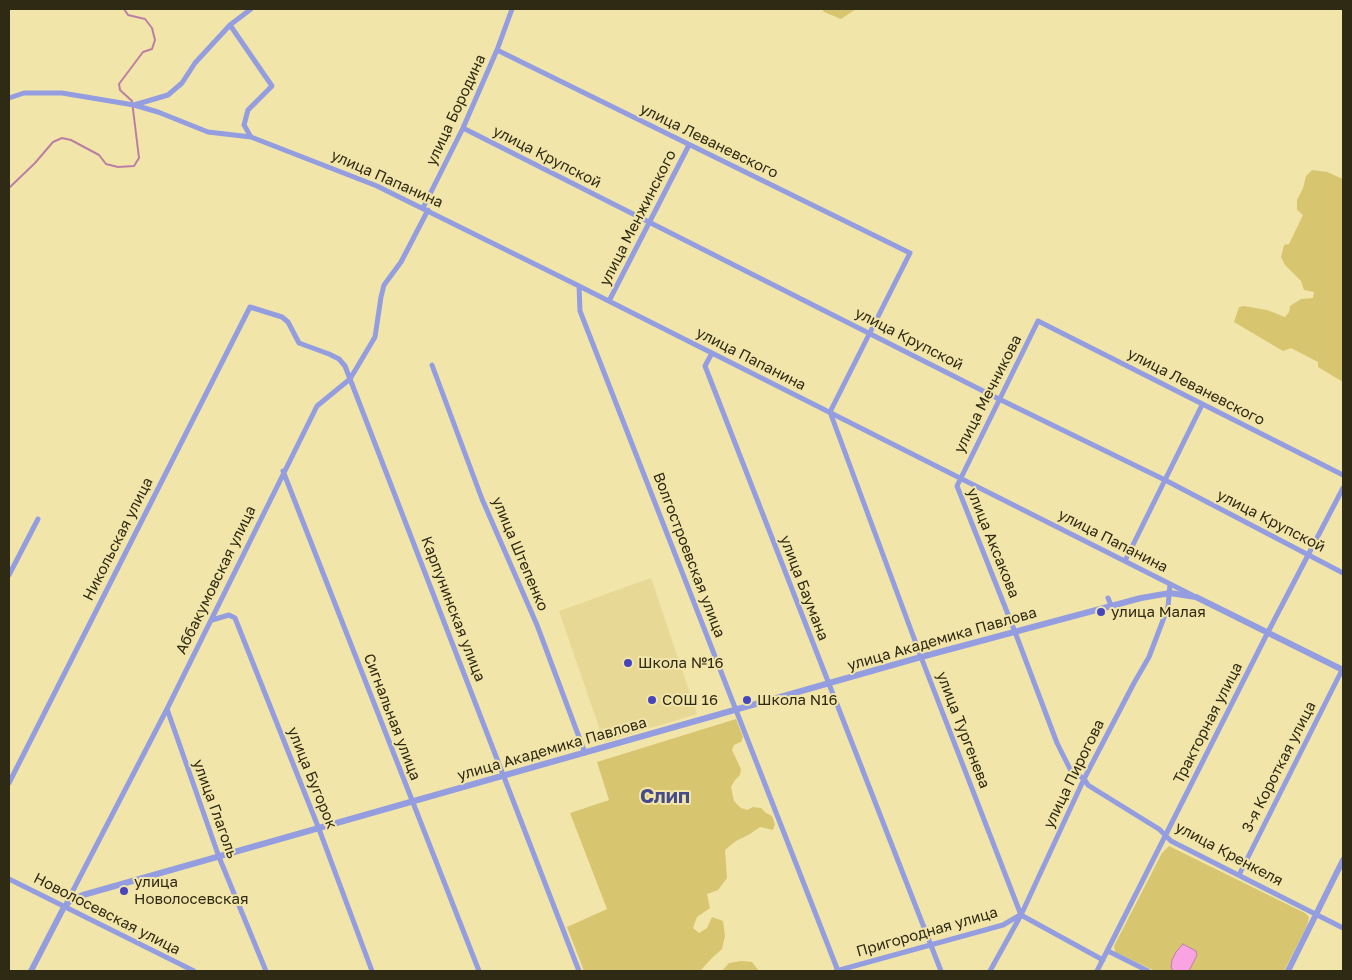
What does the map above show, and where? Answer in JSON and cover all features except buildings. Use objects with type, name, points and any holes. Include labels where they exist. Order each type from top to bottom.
[{"type":"street","points":[[134,105],[168,95],[182,82],[230,24],[251,9]]},
{"type":"street","name":"улица Бородина","points":[[425,209],[497,50],[512,9]]},
{"type":"street","points":[[230,24],[272,86],[248,110],[244,125],[251,137]]},
{"type":"street","name":"улица Леваневского","points":[[497,50],[910,253],[870,334]]},
{"type":"street","name":"улица Папанина","points":[[9,98],[24,93],[62,93],[134,105],[158,112],[208,132],[251,137],[376,186],[579,286],[1342,670]]},
{"type":"street","name":"улица Крупской","points":[[463,128],[999,399],[1165,480],[1343,573]]},
{"type":"street","name":"улица Менжинского","points":[[609,302],[689,145]]},
{"type":"street","name":"Аббакумовская улица","points":[[31,971],[212,620],[283,471],[317,406],[350,379],[376,337],[384,285],[401,262],[425,209]]},
{"type":"street","name":"Волгостроевская улица","points":[[579,286],[580,311],[837,971]]},
{"type":"street","name":"Карпунинская улица","points":[[250,307],[282,317],[288,322],[298,343],[329,354],[339,359],[345,366],[579,971]]},
{"type":"street","name":"Никольская улица","points":[[9,783],[250,307]]},
{"type":"street","name":"улица Леваневского","points":[[1038,322],[1343,475]]},
{"type":"street","name":"улица Мечникова","points":[[960,478],[1038,322]]},
{"type":"street","points":[[830,412],[870,334]]},
{"type":"street","name":"улица Баумана","points":[[712,353],[705,366],[941,971]]},
{"type":"street","name":"улица Штепенко","points":[[432,365],[482,499],[537,625],[585,753]]},
{"type":"street","points":[[1125,561],[1202,405]]},
{"type":"street","name":"улица Тургенева","points":[[830,412],[1020,915]]},
{"type":"street","name":"Сигнальная улица","points":[[283,471],[411,802],[479,971]]},
{"type":"street","name":"улица Аксакова","points":[[960,478],[957,486],[1016,632],[1057,743],[1070,769],[1084,779]]},
{"type":"street","name":"Тракторная улица","points":[[1098,971],[1268,632],[1343,488]]},
{"type":"street","points":[[9,575],[38,519]]},
{"type":"street","name":"улица Пирогова","points":[[990,971],[1020,915],[1084,779],[1149,657],[1168,607],[1170,584]]},
{"type":"street","name":"улица Академика Павлова","points":[[64,907],[72,900],[83,895],[921,657],[1141,598],[1170,593],[1196,597]]},
{"type":"street","points":[[1108,598],[1111,605]]},
{"type":"street","name":"улица Бугорок","points":[[212,620],[229,615],[235,618],[319,828],[372,971]]},
{"type":"street","name":"3-я Короткая улица","points":[[1239,875],[1342,670]]},
{"type":"street","name":"улица Глаголь","points":[[166,709],[219,857],[266,971]]},
{"type":"street","name":"улица Кренкеля","points":[[1084,779],[1088,786],[1159,829],[1171,841],[1343,928]]},
{"type":"street","points":[[1288,971],[1343,860]]},
{"type":"street","name":"Новолосевская улица","points":[[9,878],[194,971]]},
{"type":"street","points":[[1020,915],[1103,960]]},
{"type":"street","name":"Пригородная улица","points":[[837,971],[1003,925],[1020,915]]},
{"type":"street","points":[[1108,951],[1148,971]]},
{"type":"shaded area","points":[[822,9],[856,9],[841,19],[824,12]]},
{"type":"shaded area","points":[[1312,170],[1327,172],[1343,179],[1343,382],[1318,367],[1318,362],[1291,348],[1283,351],[1234,322],[1239,307],[1244,306],[1267,310],[1285,317],[1289,312],[1290,306],[1301,299],[1313,298],[1314,292],[1304,290],[1301,281],[1285,265],[1281,257],[1284,245],[1289,244],[1303,215],[1297,210],[1297,200],[1306,176]]},
{"type":"shaded area","name":"Школа №16","points":[[651,578],[697,714],[604,742],[559,611]]},
{"type":"shaded area","points":[[736,719],[743,737],[741,742],[734,745],[732,750],[741,769],[740,775],[731,787],[734,801],[741,808],[747,810],[753,807],[761,808],[772,816],[775,824],[773,830],[760,827],[725,850],[727,878],[718,890],[707,894],[710,908],[697,917],[693,928],[699,933],[707,928],[712,917],[723,921],[725,936],[722,949],[700,971],[584,971],[567,927],[607,909],[570,813],[609,800],[597,762]]},
{"type":"shaded area","points":[[1169,846],[1305,913],[1309,917],[1307,926],[1284,971],[1155,971],[1115,952],[1114,946],[1162,853]]},
{"type":"shaded area","points":[[1183,944],[1196,951],[1197,955],[1189,971],[1173,971],[1171,967],[1172,960]]},
{"type":"shaded area","points":[[752,962],[759,971],[722,971],[729,963]]},
{"type":"waterway","points":[[9,188],[35,163],[53,142],[62,138],[71,140],[99,155],[106,164],[118,167],[134,166],[139,158],[132,101],[120,90],[119,84],[143,52],[152,49],[155,40],[152,28],[145,19],[128,15],[124,9]]},
{"type":"place","name":"улица Малая","points":[[1101,612]]},
{"type":"place","name":"Школа №16","points":[[628,663]]},
{"type":"place","name":"СОШ 16","points":[[652,700]]},
{"type":"place","name":"Школа N16","points":[[747,700]]},
{"type":"place","name":"улица Новолосевская","points":[[124,891]]},
{"type":"district","name":"Слип","points":[[665,797]]}]
